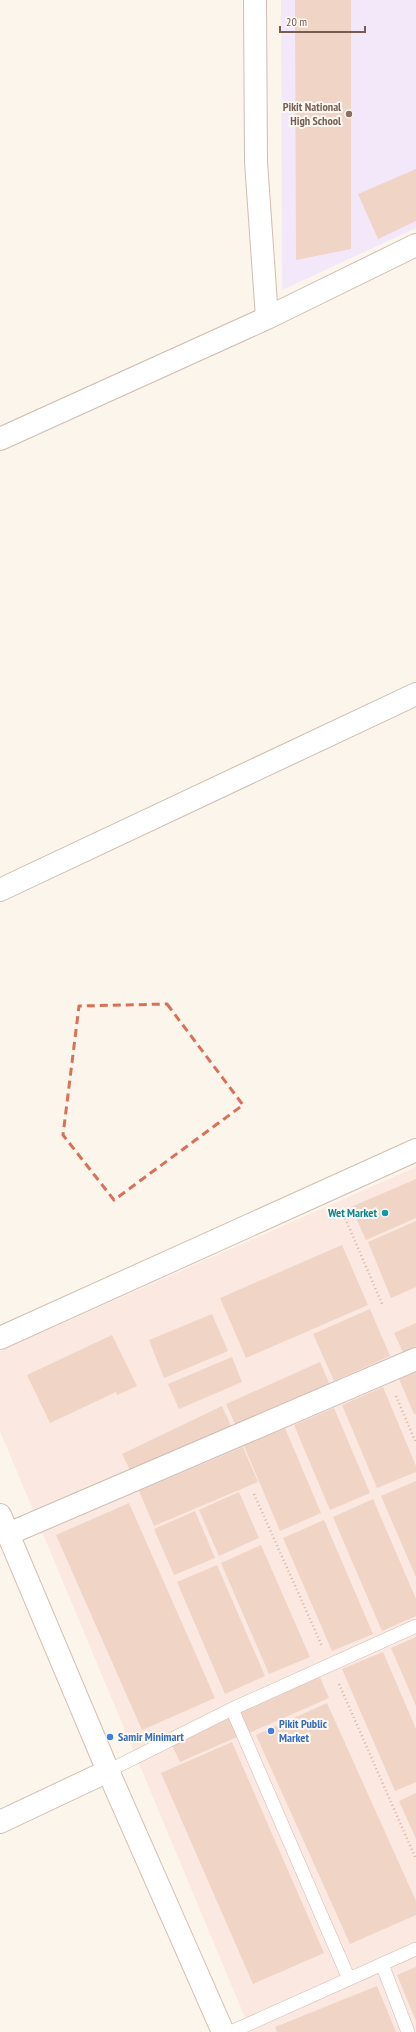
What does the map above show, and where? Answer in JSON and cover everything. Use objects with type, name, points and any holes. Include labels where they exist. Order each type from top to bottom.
[{"type":"street","points":[[255,0],[256,162],[267,318]]},
{"type":"street","points":[[0,439],[267,318],[416,245]]},
{"type":"street","points":[[0,890],[416,694]]},
{"type":"street","points":[[0,1338],[331,1187],[416,1150]]},
{"type":"street","points":[[223,2032],[108,1771],[4,1524],[416,1359]]},
{"type":"street","points":[[0,1822],[108,1771]]},
{"type":"lane","points":[[108,1771],[232,1709],[416,1626]]},
{"type":"lane","points":[[232,1709],[349,1979]]},
{"type":"lane","points":[[231,2032],[416,1949]]},
{"type":"lane","points":[[382,1964],[408,2032]]},
{"type":"path","points":[[331,1187],[383,1306]]},
{"type":"path","points":[[385,1372],[416,1443]]},
{"type":"highlighted area","points":[[167,1004],[243,1105],[114,1200],[63,1135],[79,1006]]},
{"type":"shaded area","name":"Pikit National High School","points":[[281,0],[416,0],[416,228],[282,290]]},
{"type":"shaded area","name":"Pikit Public Market","points":[[416,1167],[416,2032],[251,2032],[0,1431],[0,1351]]},
{"type":"building","points":[[295,0],[351,0],[351,249],[296,260]]},
{"type":"building","points":[[416,169],[416,221],[378,239],[358,194]]},
{"type":"building","name":"Wet Market","points":[[416,1179],[416,1218],[366,1240],[351,1207]]},
{"type":"building","points":[[416,1221],[416,1287],[391,1298],[368,1242]]},
{"type":"building","points":[[342,1245],[368,1305],[246,1358],[220,1298]]},
{"type":"building","points":[[370,1309],[390,1356],[334,1381],[313,1334]]},
{"type":"building","points":[[212,1314],[228,1351],[164,1378],[149,1340]]},
{"type":"building","points":[[416,1323],[416,1346],[403,1352],[394,1333]]},
{"type":"building","points":[[112,1335],[137,1386],[117,1395],[116,1392],[50,1423],[27,1375]]},
{"type":"building","points":[[232,1357],[242,1382],[179,1409],[168,1384]]},
{"type":"building","points":[[320,1362],[330,1385],[236,1426],[226,1404]]},
{"type":"building","points":[[416,1372],[416,1414],[414,1414],[399,1379]]},
{"type":"building","points":[[383,1387],[416,1466],[416,1472],[377,1488],[342,1405]]},
{"type":"building","points":[[222,1406],[232,1428],[131,1472],[122,1454]]},
{"type":"building","points":[[334,1408],[370,1493],[330,1510],[294,1425]]},
{"type":"building","points":[[285,1428],[321,1513],[280,1531],[244,1446]]},
{"type":"building","points":[[243,1447],[258,1482],[154,1526],[139,1491]]},
{"type":"building","points":[[416,1481],[416,1577],[381,1496]]},
{"type":"building","points":[[239,1492],[259,1538],[219,1556],[199,1510]]},
{"type":"building","points":[[373,1499],[416,1599],[416,1616],[382,1631],[333,1517]]},
{"type":"building","points":[[129,1503],[215,1698],[142,1730],[56,1535]]},
{"type":"building","points":[[195,1511],[215,1558],[174,1575],[154,1529]]},
{"type":"building","points":[[324,1520],[373,1634],[332,1651],[283,1538]]},
{"type":"building","points":[[261,1545],[310,1657],[269,1674],[221,1563]]},
{"type":"building","points":[[217,1565],[265,1676],[225,1694],[177,1582]]},
{"type":"building","points":[[416,1637],[416,1706],[391,1648]]},
{"type":"building","points":[[383,1652],[416,1729],[416,1782],[395,1791],[342,1669]]},
{"type":"building","points":[[319,1675],[329,1698],[249,1733],[239,1710]]},
{"type":"building","points":[[327,1703],[416,1901],[416,1915],[350,1944],[256,1735]]},
{"type":"building","points":[[229,1718],[237,1737],[180,1762],[171,1743]]},
{"type":"building","points":[[232,1742],[324,1953],[253,1984],[161,1773]]},
{"type":"building","points":[[416,1793],[416,1839],[399,1801]]},
{"type":"building","points":[[416,1967],[416,2021],[397,1975]]},
{"type":"building","points":[[377,1986],[396,2032],[277,2032],[275,2027]]},
{"type":"place","name":"Pikit National High School","points":[[349,114]]},
{"type":"place","name":"Wet Market","points":[[385,1213]]},
{"type":"place","name":"Pikit Public Market","points":[[271,1731]]},
{"type":"place","name":"Samir Minimart","points":[[110,1737]]}]
